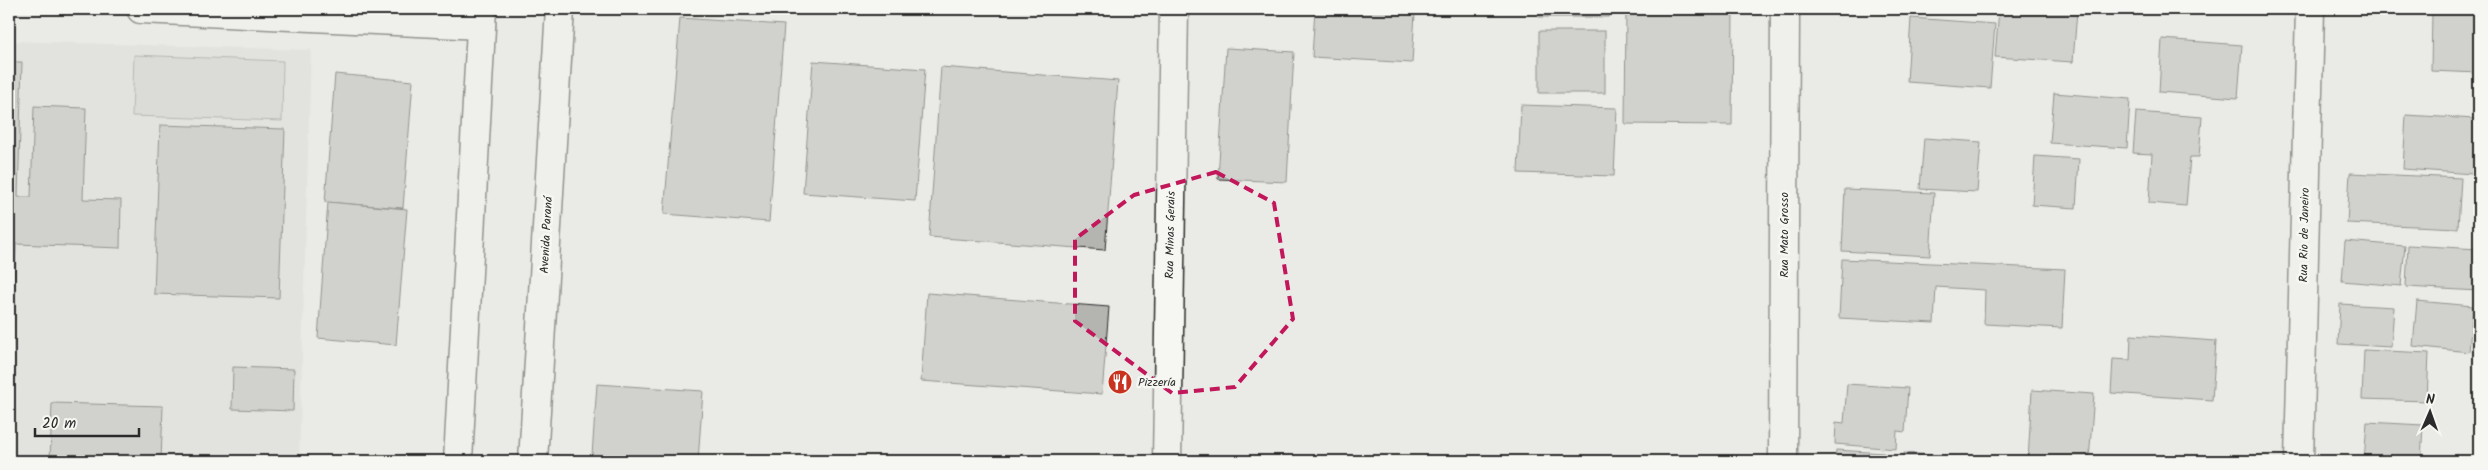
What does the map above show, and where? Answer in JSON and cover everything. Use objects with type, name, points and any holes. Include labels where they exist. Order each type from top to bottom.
[{"type":"main road","points":[[141,9],[482,17],[458,461]]},
{"type":"main road","name":"Avenida Paraná","points":[[533,461],[560,9]]},
{"type":"main road","name":"Rua Minas Gerais","points":[[1167,461],[1174,9]]},
{"type":"main road","name":"Rua Mato Grosso","points":[[1783,461],[1785,9]]},
{"type":"main road","name":"Rua Rio de Janeiro","points":[[2298,461],[2310,9]]},
{"type":"highlighted area","points":[[1216,172],[1274,203],[1293,319],[1235,387],[1172,393],[1075,321],[1075,239],[1134,195]]},
{"type":"shaded area","points":[[9,41],[311,50],[299,461],[15,461],[17,382],[9,381]]},
{"type":"shaded area","points":[[134,55],[283,61],[282,121],[132,116]]},
{"type":"building","points":[[1315,9],[1394,9],[1393,12],[1415,13],[1412,63],[1312,57]]},
{"type":"building","points":[[1539,9],[1609,9],[1609,17],[1539,17]]},
{"type":"building","points":[[1626,9],[1733,9],[1732,125],[1625,124]]},
{"type":"building","points":[[1999,9],[2077,11],[2073,62],[1995,57]]},
{"type":"building","points":[[2432,10],[2479,11],[2479,73],[2431,71]]},
{"type":"building","points":[[680,18],[784,25],[769,222],[664,214]]},
{"type":"building","points":[[1911,18],[1995,24],[1990,88],[1907,82]]},
{"type":"building","points":[[1539,31],[1605,31],[1605,93],[1539,93]]},
{"type":"building","points":[[2162,39],[2242,45],[2238,98],[2159,92]]},
{"type":"building","points":[[1226,48],[1294,52],[1287,182],[1218,179]]},
{"type":"building","points":[[813,61],[925,69],[915,201],[803,193]]},
{"type":"building","points":[[9,62],[22,62],[18,197],[31,197],[34,106],[86,108],[83,199],[121,200],[120,248],[16,244],[12,362],[9,361]]},
{"type":"building","points":[[941,67],[1118,81],[1105,250],[929,237]]},
{"type":"building","points":[[335,74],[413,81],[403,208],[325,202]]},
{"type":"building","points":[[2476,81],[2479,81],[2479,116],[2473,115]]},
{"type":"building","points":[[2054,93],[2130,99],[2127,148],[2050,143]]},
{"type":"building","points":[[1521,105],[1617,108],[1614,176],[1518,173]]},
{"type":"building","points":[[2136,112],[2202,117],[2199,157],[2190,157],[2186,206],[2149,203],[2152,154],[2133,153]]},
{"type":"building","points":[[2406,115],[2476,119],[2473,174],[2403,169]]},
{"type":"building","points":[[160,125],[285,129],[279,298],[154,294]]},
{"type":"building","points":[[1924,138],[1981,142],[1977,192],[1920,189]]},
{"type":"building","points":[[2035,156],[2079,159],[2076,208],[2032,205]]},
{"type":"building","points":[[2350,173],[2461,178],[2458,228],[2347,223]]},
{"type":"building","points":[[1845,189],[1934,193],[1930,256],[1842,251]]},
{"type":"building","points":[[328,202],[407,209],[396,345],[318,338]]},
{"type":"building","points":[[2345,241],[2405,246],[2401,286],[2342,281]]},
{"type":"building","points":[[2408,245],[2479,249],[2479,291],[2406,287]]},
{"type":"building","points":[[1842,259],[2065,269],[2062,328],[1984,324],[1985,290],[1936,287],[1934,323],[1839,318]]},
{"type":"building","points":[[927,293],[1109,307],[1102,394],[921,381]]},
{"type":"building","points":[[2417,301],[2473,306],[2469,352],[2413,346]]},
{"type":"building","points":[[2340,304],[2394,307],[2391,347],[2338,344]]},
{"type":"building","points":[[2131,335],[2216,341],[2212,400],[2111,393],[2113,359],[2130,360]]},
{"type":"building","points":[[2364,350],[2429,353],[2427,401],[2362,399]]},
{"type":"building","points":[[233,367],[294,369],[293,411],[232,409]]},
{"type":"building","points":[[597,384],[703,391],[698,461],[592,455]]},
{"type":"building","points":[[1847,384],[1908,388],[1905,432],[1897,431],[1896,449],[1835,444],[1836,422],[1844,423]]},
{"type":"building","points":[[2032,390],[2094,394],[2089,461],[2028,461]]},
{"type":"building","points":[[52,403],[163,406],[161,461],[50,461]]},
{"type":"building","points":[[2367,422],[2423,425],[2421,461],[2364,461]]},
{"type":"building","points":[[1836,450],[1884,453],[1883,461],[1835,461]]},
{"type":"building","points":[[1904,453],[1955,457],[1955,461],[1904,461]]},
{"type":"place","name":"Pizzería","points":[[1120,382]]}]
